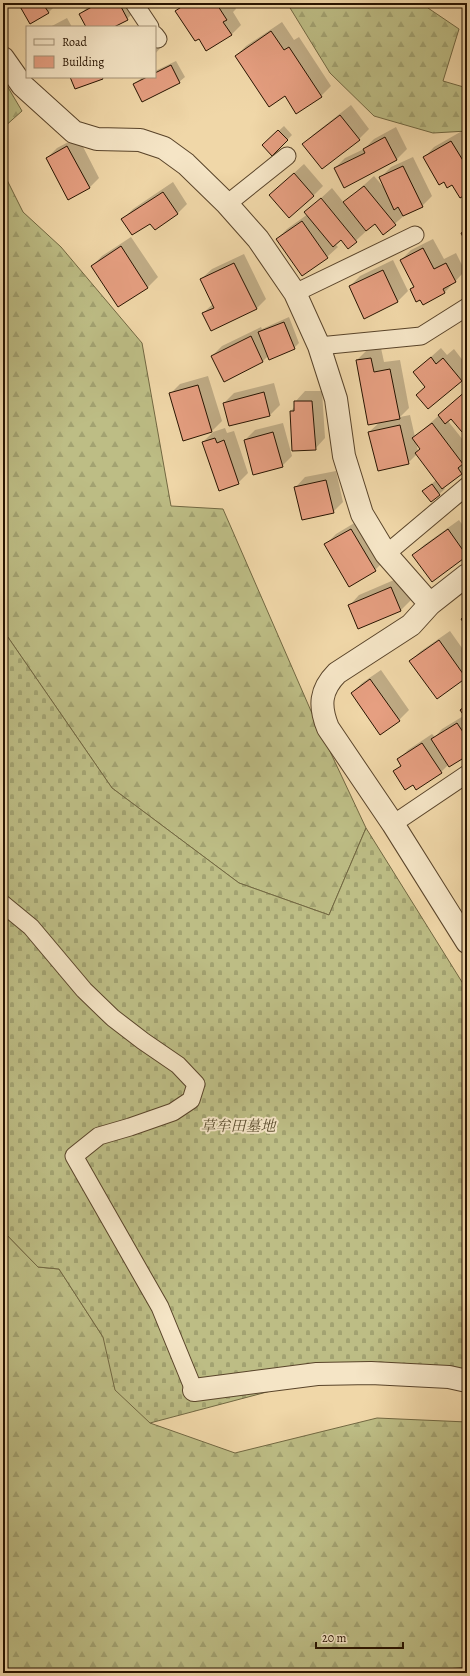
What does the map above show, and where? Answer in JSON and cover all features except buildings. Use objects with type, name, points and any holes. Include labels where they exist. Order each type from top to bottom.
[{"type":"street","points":[[3,58],[22,85],[74,132],[97,139],[140,140],[164,148],[186,164],[227,204],[258,239],[294,293],[319,346],[336,399],[344,456],[362,514],[386,554],[430,604]]},
{"type":"street","points":[[466,936],[328,728],[324,719],[322,707],[323,694],[328,682],[338,673],[411,625],[430,604],[467,575]]},
{"type":"street","points":[[194,1390],[317,1374],[371,1373],[449,1377],[467,1381]]},
{"type":"lane","points":[[134,3],[149,26]]},
{"type":"lane","points":[[227,204],[287,156]]},
{"type":"lane","points":[[294,293],[415,235]]},
{"type":"lane","points":[[319,346],[421,336],[467,307]]},
{"type":"lane","points":[[386,554],[467,486]]},
{"type":"lane","points":[[393,824],[467,774]]},
{"type":"lane","points":[[3,904],[31,927],[84,990],[112,1018],[143,1042],[178,1065],[196,1084],[191,1100],[173,1112],[99,1136],[74,1156],[160,1307],[194,1390]]},
{"type":"green space","points":[[287,3],[424,3],[428,8],[459,29],[443,81],[467,88],[467,131],[433,133],[374,116],[330,73]]},
{"type":"green space","points":[[3,79],[22,111],[3,128]]},
{"type":"green space","points":[[3,172],[23,212],[61,247],[142,343],[171,506],[223,509],[311,711],[366,828],[329,915],[239,883],[112,788],[3,630]]},
{"type":"green space","name":"草牟田墓地","points":[[3,630],[112,788],[239,883],[329,915],[366,828],[467,990],[467,1371],[380,1362],[150,1423],[115,1390],[103,1337],[59,1269],[38,1267],[3,1231]]},
{"type":"green space","points":[[3,1231],[38,1267],[59,1269],[103,1337],[150,1423],[235,1453],[377,1418],[467,1422],[467,1667],[408,1673],[3,1673]]}]
